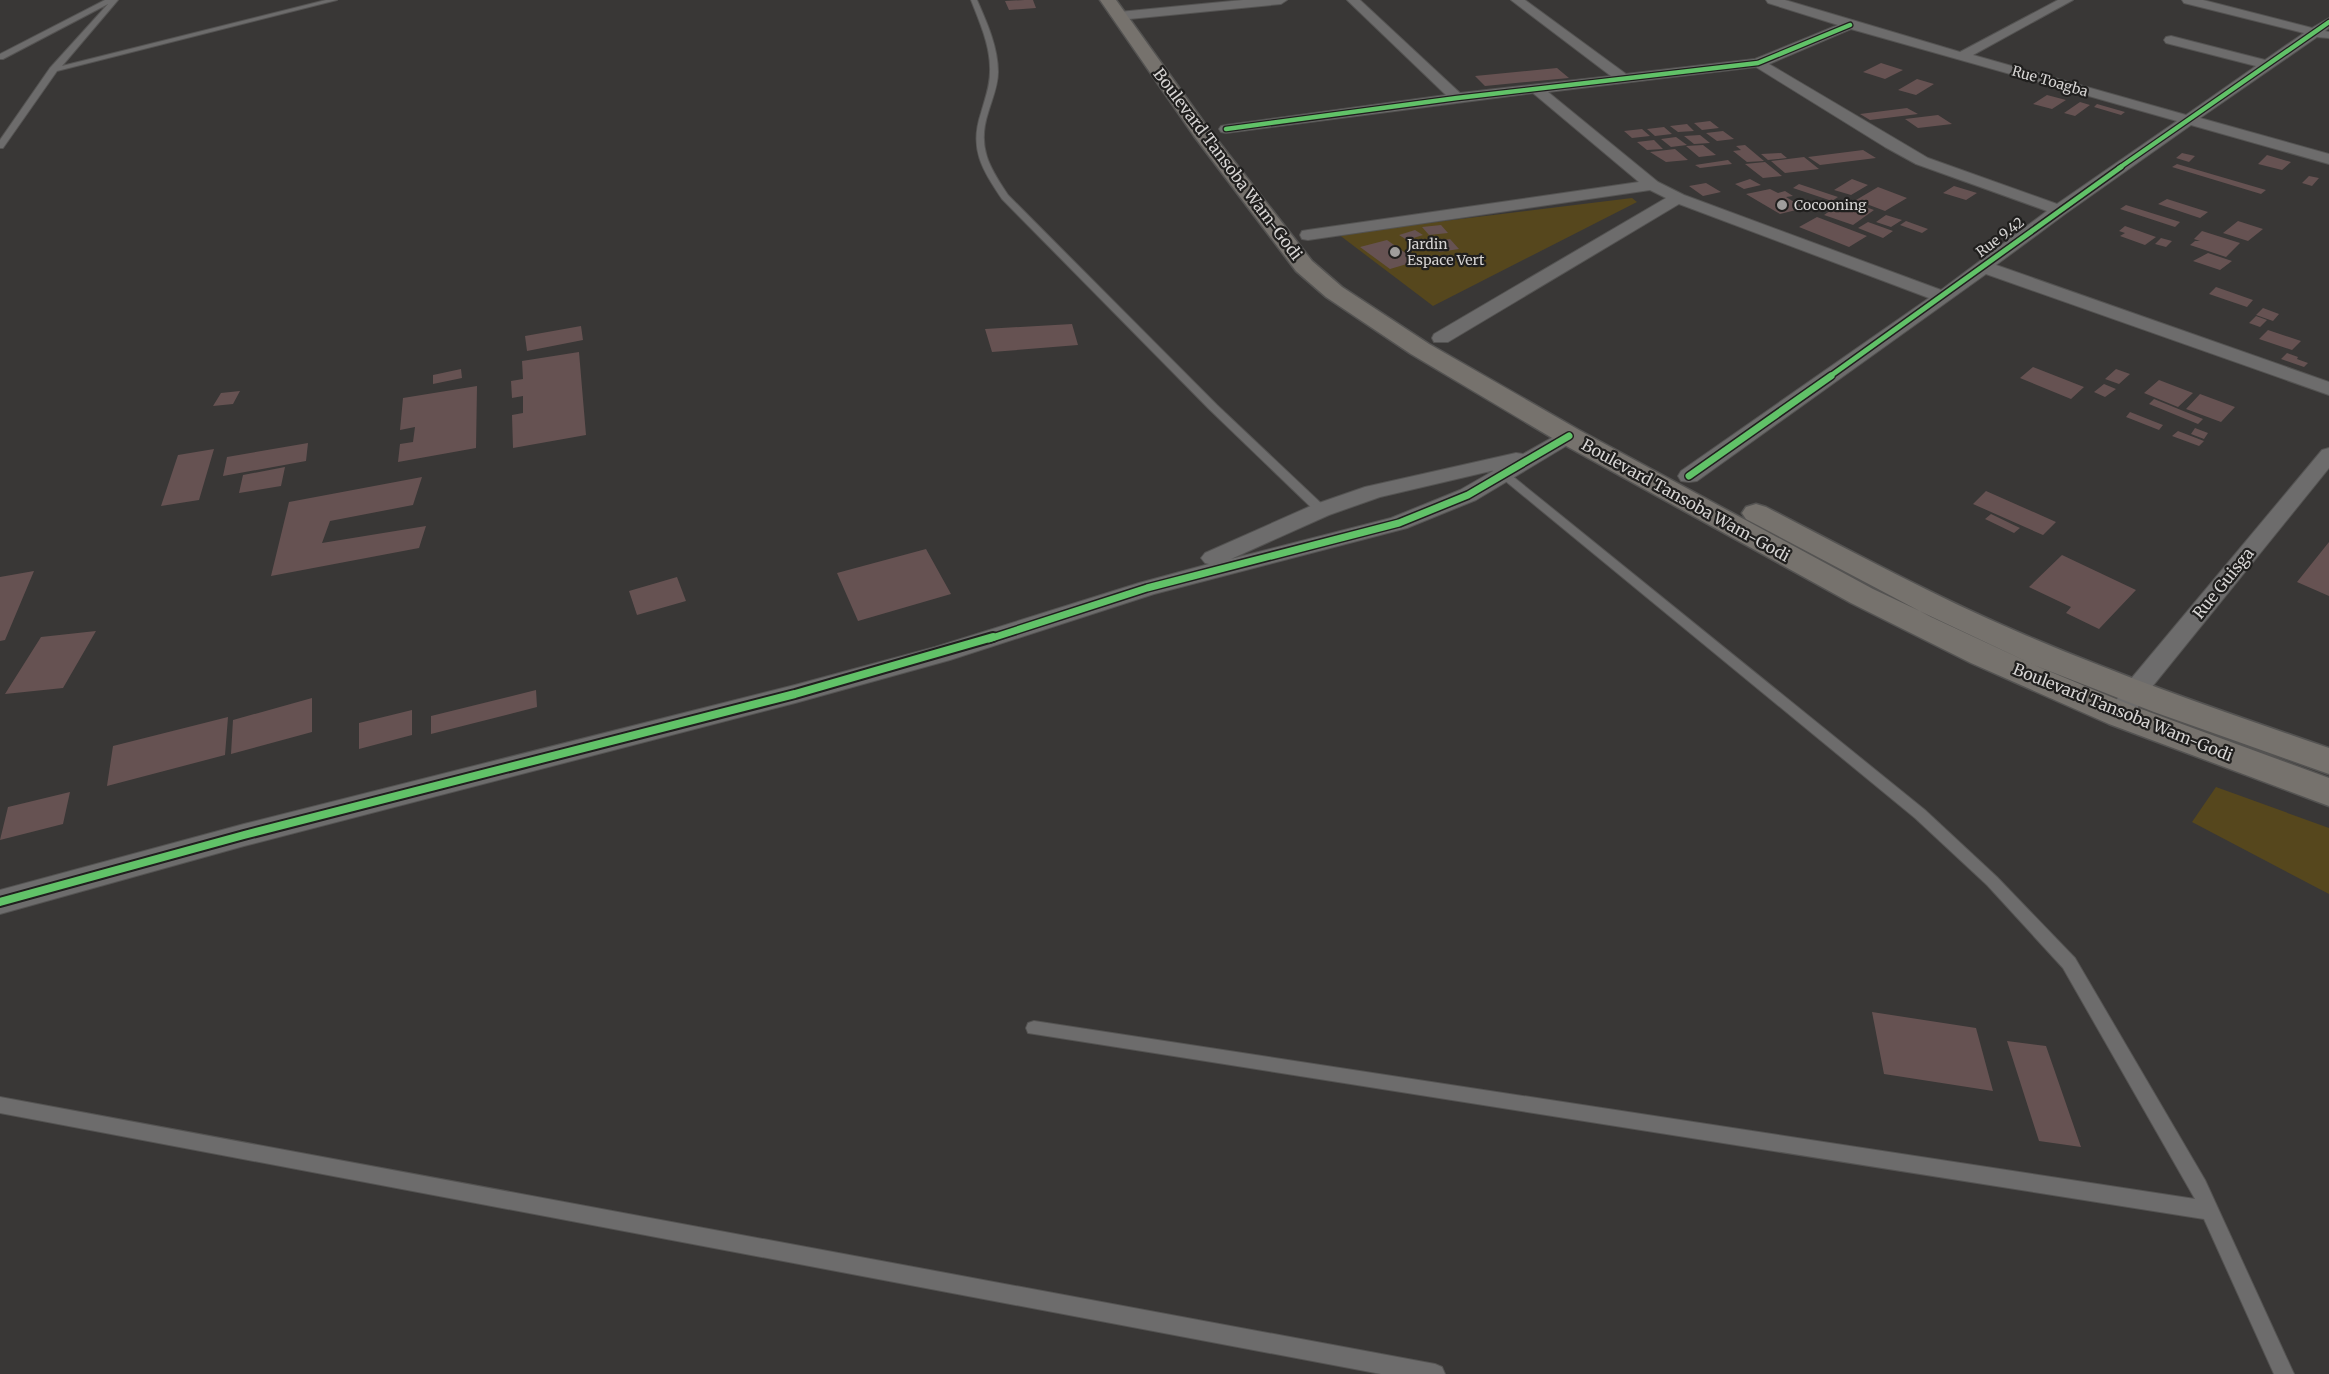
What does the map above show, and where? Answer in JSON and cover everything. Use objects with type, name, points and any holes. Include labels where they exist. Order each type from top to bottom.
[{"type":"main road","name":"Boulevard Tansoba Wam-Godi","points":[[1124,7],[1226,129],[1308,235],[1360,286],[1441,338],[1689,476],[1941,609],[2005,639],[2127,703],[2329,792]]},
{"type":"main road","name":"Boulevard Tansoba Wam-Godi","points":[[1124,7],[1201,132],[1304,266],[1334,292],[1420,349],[1569,435],[1862,596],[1982,656],[2127,703],[2329,761]]},
{"type":"street","points":[[1124,7],[1281,0]]},
{"type":"street","points":[[1353,0],[1457,98]]},
{"type":"street","points":[[1517,0],[1624,79]]},
{"type":"street","name":"Rue Toagba","points":[[1772,0],[1850,25],[2329,159]]},
{"type":"street","points":[[1962,56],[2067,0]]},
{"type":"street","points":[[2188,0],[2322,34]]},
{"type":"street","points":[[2031,3],[2051,8]]},
{"type":"street","name":"Rue 9.42","points":[[1689,476],[1943,297],[2059,210],[2268,65],[2322,34],[2329,22]]},
{"type":"street","points":[[1226,129],[1457,98],[1758,63],[1850,25]]},
{"type":"street","points":[[2171,40],[2268,65]]},
{"type":"street","points":[[1758,63],[1890,144],[1922,161],[2059,210]]},
{"type":"street","points":[[1536,89],[1652,185],[1678,198],[1943,297]]},
{"type":"street","points":[[1308,235],[1652,185]]},
{"type":"street","points":[[1441,338],[1678,198]]},
{"type":"street","points":[[1984,267],[2329,389]]},
{"type":"street","points":[[1147,588],[1321,510],[1384,489],[1498,470],[1537,454],[1569,435]]},
{"type":"street","name":"Rue Guisga","points":[[2127,703],[2329,454]]},
{"type":"street","points":[[0,902],[244,835],[646,734],[941,654],[1147,588],[1399,523],[1468,495],[1498,470]]},
{"type":"lane","points":[[0,57],[110,0]]},
{"type":"lane","points":[[0,146],[22,108],[115,0]]},
{"type":"lane","points":[[53,70],[334,0]]},
{"type":"lane","points":[[974,0],[985,27],[994,70],[990,102],[980,130],[981,156],[1005,197],[1214,407],[1321,510]]},
{"type":"lane","points":[[1498,470],[1920,814],[1992,881],[2069,963],[2198,1186],[2284,1374]]},
{"type":"lane","points":[[1034,1028],[2210,1211]]},
{"type":"lane","points":[[0,1105],[1435,1374]]},
{"type":"shaded area","points":[[1632,198],[1637,202],[1433,306],[1338,234]]},
{"type":"shaded area","points":[[2216,787],[2329,828],[2329,894],[2192,822]]},
{"type":"building","points":[[1033,0],[1036,8],[1009,10],[1005,1]]},
{"type":"building","points":[[1881,63],[1903,70],[1885,79],[1863,72]]},
{"type":"building","points":[[1557,68],[1569,78],[1485,86],[1475,76]]},
{"type":"building","points":[[1917,79],[1934,84],[1916,95],[1898,90]]},
{"type":"building","points":[[2047,95],[2066,100],[2052,109],[2033,104]]},
{"type":"building","points":[[2080,102],[2090,105],[2075,116],[2064,113]]},
{"type":"building","points":[[2097,104],[2125,112],[2121,115],[2094,107]]},
{"type":"building","points":[[1907,108],[1918,114],[1870,120],[1860,114]]},
{"type":"building","points":[[1938,115],[1952,124],[1918,128],[1905,119]]},
{"type":"building","points":[[1710,121],[1719,128],[1702,130],[1694,123]]},
{"type":"building","points":[[1687,124],[1694,131],[1678,132],[1670,126]]},
{"type":"building","points":[[1664,127],[1672,134],[1655,136],[1647,129]]},
{"type":"building","points":[[1642,129],[1650,136],[1632,138],[1624,131]]},
{"type":"building","points":[[1723,131],[1734,139],[1717,141],[1706,133]]},
{"type":"building","points":[[1700,135],[1710,143],[1694,144],[1684,136]]},
{"type":"building","points":[[1676,137],[1687,145],[1671,147],[1661,139]]},
{"type":"building","points":[[1654,140],[1663,149],[1647,150],[1637,142]]},
{"type":"building","points":[[1703,145],[1716,155],[1699,157],[1686,146]]},
{"type":"building","points":[[1745,145],[1764,161],[1747,162],[1733,151],[1741,150],[1736,146]]},
{"type":"building","points":[[1675,149],[1688,160],[1666,162],[1650,152]]},
{"type":"building","points":[[1863,150],[1876,158],[1820,165],[1808,157]]},
{"type":"building","points":[[1781,153],[1787,158],[1768,160],[1761,154]]},
{"type":"building","points":[[2182,153],[2195,156],[2189,162],[2176,158]]},
{"type":"building","points":[[2267,155],[2291,162],[2282,170],[2258,164]]},
{"type":"building","points":[[1804,157],[1819,169],[1785,173],[1771,161]]},
{"type":"building","points":[[1728,160],[1732,164],[1700,168],[1695,165]]},
{"type":"building","points":[[1765,162],[1782,176],[1763,178],[1745,164]]},
{"type":"building","points":[[2177,164],[2266,190],[2261,194],[2172,167]]},
{"type":"building","points":[[2309,176],[2319,178],[2312,186],[2302,183]]},
{"type":"building","points":[[1750,179],[1761,185],[1744,189],[1735,184]]},
{"type":"building","points":[[1852,179],[1868,185],[1851,195],[1834,190]]},
{"type":"building","points":[[1706,183],[1721,192],[1703,196],[1689,186]]},
{"type":"building","points":[[1799,184],[1838,197],[1832,201],[1793,188]]},
{"type":"building","points":[[1954,186],[1977,193],[1966,200],[1943,193]]},
{"type":"building","points":[[1878,187],[1907,198],[1885,211],[1856,200]]},
{"type":"building","points":[[1770,189],[1778,193],[1785,191],[1793,196],[1786,197],[1804,208],[1780,214],[1746,194]]},
{"type":"building","points":[[2167,199],[2208,212],[2200,218],[2158,204]]},
{"type":"building","points":[[1846,200],[1874,210],[1853,225],[1824,215]]},
{"type":"building","points":[[2126,205],[2180,222],[2175,227],[2120,209]]},
{"type":"building","points":[[1886,215],[1902,220],[1891,227],[1876,222]]},
{"type":"building","points":[[1817,217],[1867,236],[1849,247],[1799,227]]},
{"type":"building","points":[[1906,221],[1928,229],[1922,233],[1900,225]]},
{"type":"building","points":[[2238,221],[2263,229],[2248,241],[2223,233]]},
{"type":"building","points":[[1868,222],[1893,231],[1883,238],[1858,228]]},
{"type":"building","points":[[1441,225],[1448,233],[1429,235],[1422,227]]},
{"type":"building","points":[[2125,226],[2156,237],[2145,245],[2120,236],[2125,233],[2119,231]]},
{"type":"building","points":[[1415,230],[1423,235],[1407,240],[1399,235]]},
{"type":"building","points":[[2202,231],[2240,243],[2226,257],[2190,245],[2195,241],[2200,241],[2194,239]]},
{"type":"building","points":[[2161,238],[2172,241],[2166,247],[2155,244]]},
{"type":"building","points":[[1450,239],[1459,249],[1439,252],[1430,242]]},
{"type":"building","points":[[1387,240],[1417,261],[1390,269],[1360,247]]},
{"type":"building","points":[[2208,253],[2232,261],[2220,270],[2193,261]]},
{"type":"building","points":[[2216,287],[2253,300],[2247,307],[2209,294]]},
{"type":"building","points":[[2263,308],[2279,314],[2273,321],[2256,315]]},
{"type":"building","points":[[2256,316],[2267,320],[2260,327],[2249,323]]},
{"type":"building","points":[[1072,324],[1078,345],[992,352],[985,329]]},
{"type":"building","points":[[581,326],[583,340],[527,351],[525,336]]},
{"type":"building","points":[[2268,330],[2301,341],[2292,350],[2259,339]]},
{"type":"building","points":[[579,352],[586,435],[513,448],[512,415],[523,413],[523,396],[512,398],[511,381],[523,379],[522,361]]},
{"type":"building","points":[[2287,353],[2308,363],[2304,367],[2281,359]]},
{"type":"building","points":[[2033,367],[2084,387],[2071,399],[2020,378]]},
{"type":"building","points":[[461,369],[462,378],[433,384],[433,375]]},
{"type":"building","points":[[2116,369],[2130,374],[2119,384],[2105,379]]},
{"type":"building","points":[[2159,380],[2193,393],[2178,407],[2144,393]]},
{"type":"building","points":[[2104,384],[2116,389],[2105,397],[2094,392]]},
{"type":"building","points":[[477,386],[476,448],[398,462],[400,444],[413,442],[415,427],[400,430],[403,398]]},
{"type":"building","points":[[240,391],[233,404],[213,406],[221,393]]},
{"type":"building","points":[[2200,394],[2235,407],[2221,422],[2186,409]]},
{"type":"building","points":[[2154,399],[2203,419],[2198,424],[2149,404]]},
{"type":"building","points":[[2130,412],[2163,425],[2159,430],[2126,417]]},
{"type":"building","points":[[2195,428],[2208,433],[2204,439],[2191,434]]},
{"type":"building","points":[[2178,431],[2204,441],[2199,446],[2172,436]]},
{"type":"building","points":[[308,443],[306,461],[223,476],[227,457]]},
{"type":"building","points":[[214,449],[199,500],[161,506],[178,455]]},
{"type":"building","points":[[285,467],[281,486],[239,493],[243,475]]},
{"type":"building","points":[[422,477],[413,505],[330,521],[322,543],[426,526],[419,548],[271,576],[289,502]]},
{"type":"building","points":[[1986,491],[2056,522],[2043,535],[1973,504]]},
{"type":"building","points":[[1991,514],[2020,528],[2014,533],[1985,519]]},
{"type":"building","points":[[2329,542],[2329,596],[2297,582]]},
{"type":"building","points":[[926,549],[951,594],[858,621],[837,573]]},
{"type":"building","points":[[2062,555],[2136,590],[2099,629],[2066,613],[2071,607],[2029,587]]},
{"type":"building","points":[[34,571],[5,640],[0,641],[0,577]]},
{"type":"building","points":[[677,577],[686,601],[637,615],[629,591]]},
{"type":"building","points":[[96,631],[63,688],[5,694],[41,637]]},
{"type":"building","points":[[536,690],[537,707],[431,734],[431,716]]},
{"type":"building","points":[[312,698],[312,732],[231,754],[233,720]]},
{"type":"building","points":[[412,710],[412,735],[359,749],[359,723]]},
{"type":"building","points":[[228,717],[225,755],[107,786],[113,746]]},
{"type":"building","points":[[70,792],[63,824],[0,840],[8,807]]},
{"type":"building","points":[[1872,1012],[1976,1028],[1993,1091],[1884,1074]]},
{"type":"building","points":[[2007,1041],[2046,1046],[2081,1147],[2039,1141]]},
{"type":"cycle path","points":[[1689,476],[1943,297],[2059,210],[2329,22]]},
{"type":"cycle path","points":[[1226,129],[1457,98],[1758,63],[1850,25]]},
{"type":"cycle path","points":[[0,902],[244,835],[795,694],[941,654],[1147,588],[1399,523],[1468,495],[1569,436]]},
{"type":"place","name":"Cocooning","points":[[1782,205]]},
{"type":"place","name":"Jardin Espace Vert","points":[[1395,252]]}]
